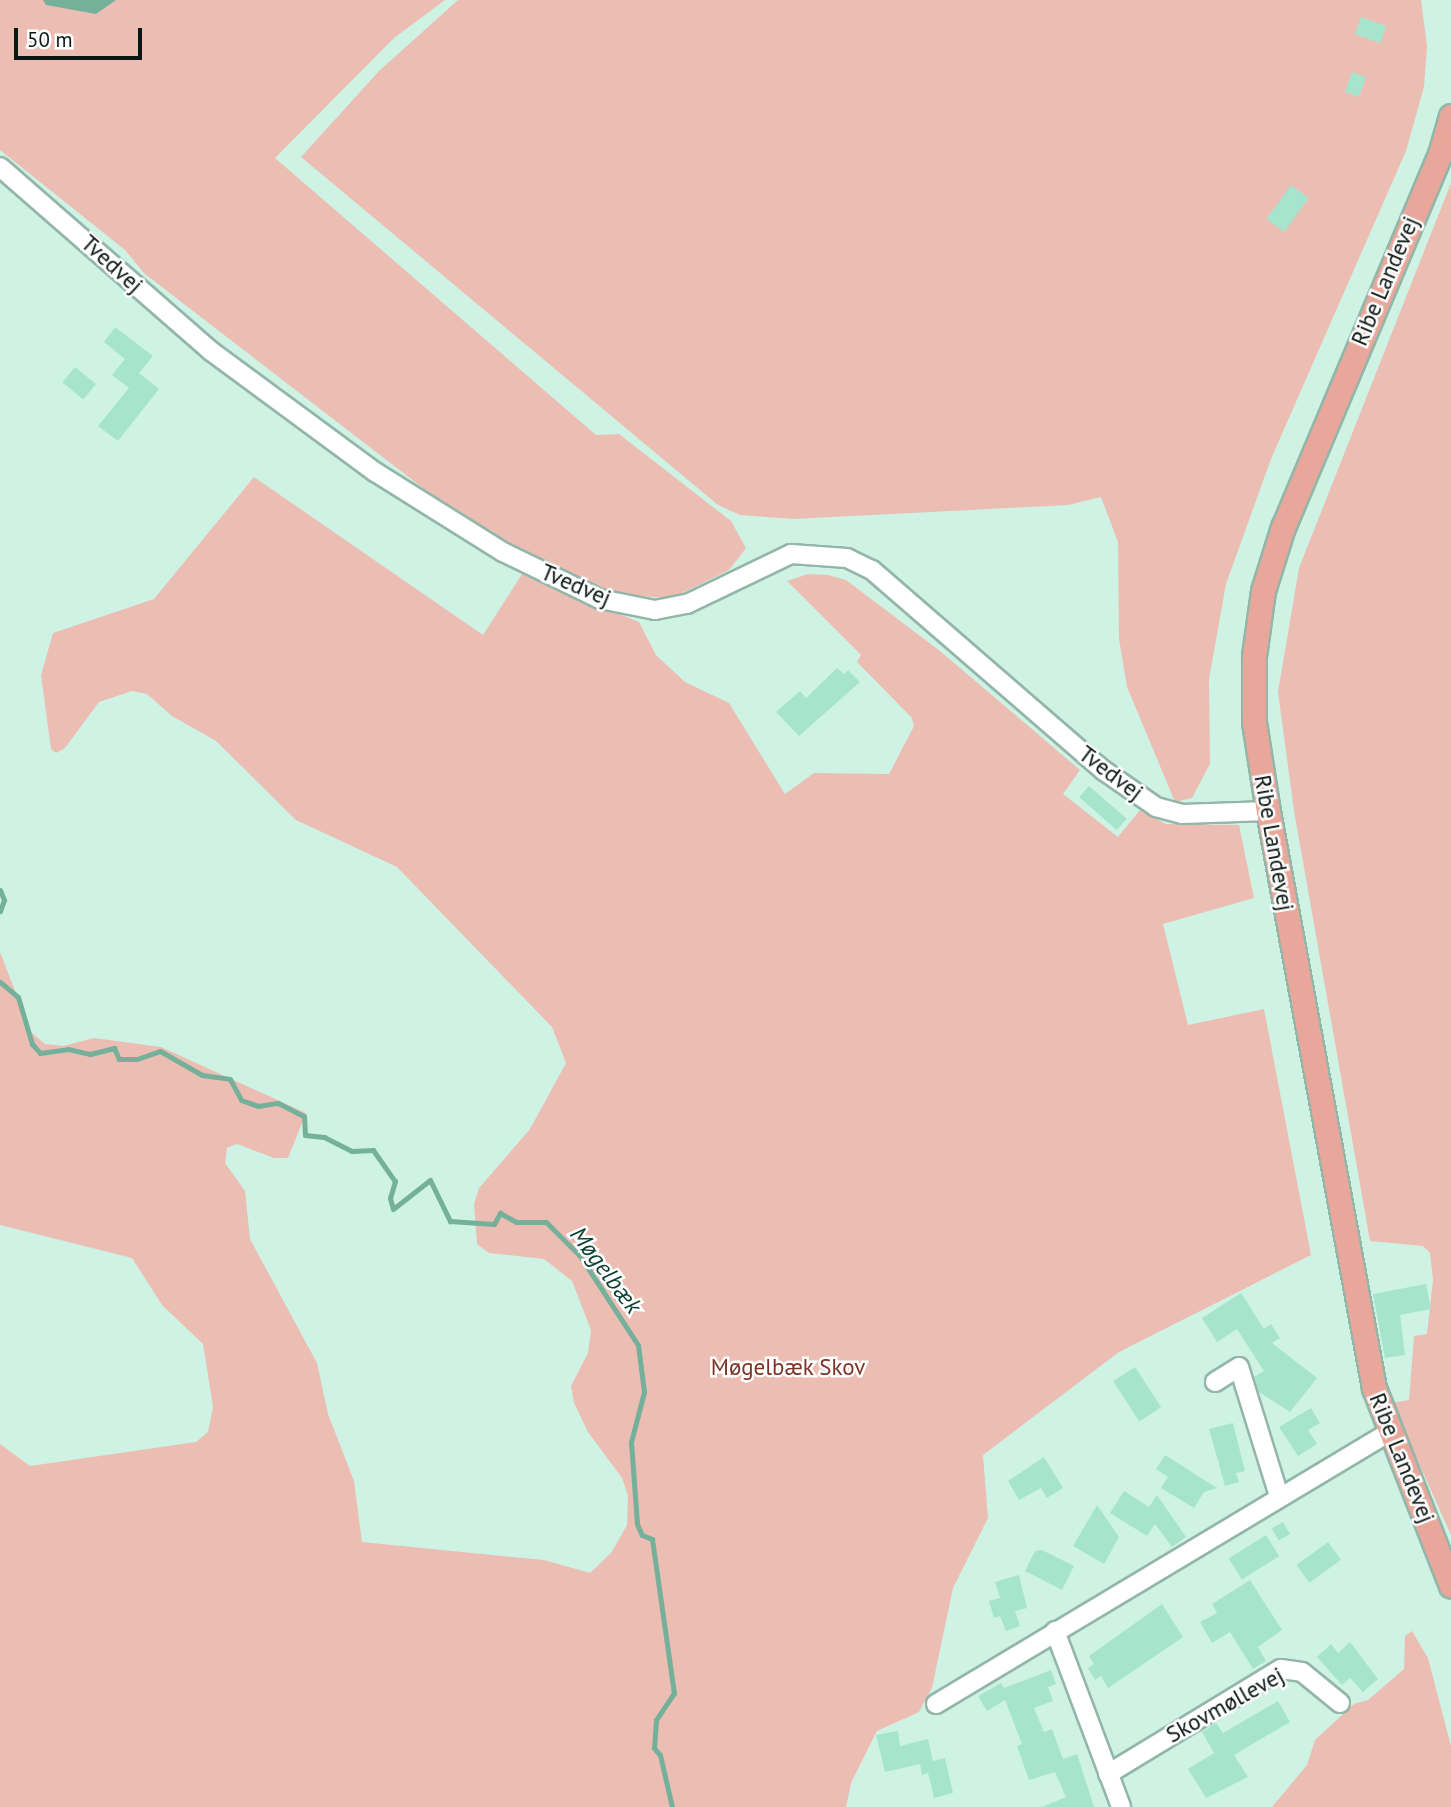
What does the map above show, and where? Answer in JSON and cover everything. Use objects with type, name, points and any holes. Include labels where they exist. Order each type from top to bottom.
[{"type":"main road","name":"Ribe Landevej","points":[[1451,116],[1440,154],[1283,527],[1264,591],[1254,656],[1254,722],[1268,811],[1374,1388],[1388,1433],[1451,1585]]},
{"type":"street","name":"Tvedvej","points":[[0,167],[211,351],[375,472],[503,552],[600,599],[654,610],[687,604],[791,554],[846,558],[872,569],[1103,770],[1156,807],[1182,814],[1268,811]]},
{"type":"street","points":[[1215,1382],[1239,1367],[1279,1496]]},
{"type":"street","points":[[936,1704],[1388,1433]]},
{"type":"street","points":[[1055,1631],[1121,1807]]},
{"type":"street","name":"Skovmøllevej","points":[[1108,1774],[1281,1669],[1302,1672],[1340,1703]]},
{"type":"green space","points":[[0,0],[445,0],[394,38],[275,158],[596,435],[619,434],[731,521],[746,548],[729,570],[672,598],[618,595],[526,553],[428,492],[145,274],[125,250],[0,150]]},
{"type":"green space","points":[[458,0],[1421,0],[1427,46],[1424,87],[1406,151],[1271,459],[1226,584],[1209,679],[1210,764],[1192,798],[1175,802],[1127,687],[1119,639],[1118,542],[1101,497],[1068,505],[794,519],[740,515],[718,505],[301,157],[379,71]]},
{"type":"green space","points":[[1451,183],[1451,1535],[1392,1403],[1409,1400],[1414,1336],[1427,1334],[1433,1280],[1430,1253],[1423,1246],[1370,1241],[1294,811],[1278,692],[1299,568]]},
{"type":"green space","name":"Møgelbæk Skov","points":[[254,477],[483,635],[522,574],[639,622],[656,655],[685,682],[729,703],[785,794],[814,773],[889,774],[914,726],[912,718],[857,662],[861,655],[787,581],[808,574],[828,575],[846,580],[940,651],[1080,770],[1063,794],[1118,837],[1140,810],[1166,824],[1239,825],[1254,898],[1163,924],[1188,1025],[1264,1009],[1311,1255],[1119,1352],[983,1455],[988,1518],[953,1588],[932,1688],[919,1712],[877,1731],[851,1783],[846,1807],[0,1807],[0,1444],[30,1466],[196,1442],[208,1432],[213,1407],[203,1344],[162,1305],[132,1258],[0,1225],[0,952],[31,1032],[45,1044],[63,1046],[94,1038],[161,1047],[306,1113],[288,1158],[274,1158],[237,1144],[227,1148],[225,1163],[245,1191],[250,1239],[317,1363],[328,1414],[354,1481],[362,1542],[544,1560],[590,1573],[611,1553],[627,1525],[628,1496],[622,1478],[588,1432],[574,1403],[571,1386],[588,1353],[591,1330],[572,1281],[544,1259],[489,1253],[477,1244],[474,1204],[479,1188],[530,1129],[566,1063],[552,1027],[397,867],[296,820],[216,741],[172,716],[147,694],[132,691],[99,702],[65,748],[56,753],[51,749],[41,675],[53,633],[154,599]]},
{"type":"green space","points":[[1412,1631],[1428,1658],[1451,1746],[1451,1807],[1272,1807],[1307,1765],[1315,1740],[1354,1704],[1368,1700],[1404,1669],[1405,1636]]},
{"type":"shaded area","points":[[43,0],[116,0],[96,14],[46,5]]},
{"type":"building","points":[[1361,17],[1386,26],[1380,43],[1355,34]]},
{"type":"building","points":[[1352,72],[1366,77],[1359,97],[1345,92]]},
{"type":"building","points":[[1291,185],[1309,198],[1284,232],[1266,219]]},
{"type":"building","points":[[115,327],[153,356],[139,373],[159,389],[118,441],[98,426],[129,388],[112,375],[125,359],[104,342]]},
{"type":"building","points":[[75,367],[96,384],[83,400],[62,383]]},
{"type":"building","points":[[837,668],[844,674],[848,670],[860,682],[799,736],[776,712],[800,691],[806,698]]},
{"type":"building","points":[[1089,786],[1127,819],[1117,830],[1079,797]]},
{"type":"building","points":[[1426,1284],[1431,1309],[1400,1315],[1405,1355],[1385,1358],[1373,1294]]},
{"type":"building","points":[[1241,1293],[1264,1329],[1271,1324],[1280,1338],[1272,1343],[1317,1378],[1290,1412],[1259,1392],[1254,1377],[1264,1371],[1237,1329],[1217,1342],[1202,1318]]},
{"type":"building","points":[[1135,1367],[1161,1407],[1139,1421],[1113,1381]]},
{"type":"building","points":[[1311,1408],[1320,1423],[1308,1430],[1317,1444],[1298,1456],[1279,1427]]},
{"type":"building","points":[[1233,1423],[1245,1471],[1236,1473],[1239,1482],[1225,1486],[1209,1429]]},
{"type":"building","points":[[1165,1455],[1217,1488],[1204,1492],[1194,1508],[1161,1488],[1168,1477],[1156,1469]]},
{"type":"building","points":[[1044,1457],[1063,1488],[1047,1498],[1041,1488],[1019,1500],[1008,1481]]},
{"type":"building","points":[[1124,1491],[1149,1507],[1157,1495],[1186,1537],[1172,1547],[1155,1524],[1147,1536],[1110,1513]]},
{"type":"building","points":[[1097,1505],[1119,1537],[1104,1564],[1073,1546]]},
{"type":"building","points":[[1283,1522],[1290,1534],[1279,1541],[1272,1528]]},
{"type":"building","points":[[1266,1535],[1279,1556],[1242,1580],[1229,1558]]},
{"type":"building","points":[[1328,1542],[1341,1560],[1309,1583],[1296,1565]]},
{"type":"building","points":[[1042,1550],[1074,1566],[1062,1590],[1025,1571],[1035,1551]]},
{"type":"building","points":[[1019,1575],[1027,1608],[1015,1611],[1020,1626],[1006,1631],[1000,1616],[994,1618],[989,1601],[1000,1598],[995,1582]]},
{"type":"building","points":[[1250,1580],[1282,1630],[1258,1647],[1266,1661],[1253,1669],[1230,1632],[1212,1643],[1200,1622],[1217,1613],[1212,1604]]},
{"type":"building","points":[[1162,1604],[1183,1637],[1108,1688],[1101,1676],[1095,1680],[1088,1668],[1094,1664],[1089,1656]]},
{"type":"building","points":[[1350,1642],[1378,1679],[1363,1692],[1350,1678],[1342,1685],[1317,1657],[1331,1644],[1338,1653]]},
{"type":"building","points":[[1051,1670],[1056,1684],[1048,1687],[1053,1701],[1034,1708],[1044,1732],[1052,1729],[1063,1759],[1077,1754],[1094,1807],[1042,1807],[1066,1797],[1055,1772],[1029,1780],[1017,1746],[1022,1744],[1005,1700],[987,1711],[978,1696],[1001,1683],[1004,1688]]},
{"type":"building","points":[[1278,1701],[1290,1722],[1234,1755],[1248,1777],[1206,1798],[1188,1769],[1214,1753],[1202,1732],[1216,1723],[1223,1733]]},
{"type":"building","points":[[898,1731],[900,1746],[928,1739],[933,1761],[945,1758],[953,1793],[934,1798],[928,1773],[922,1775],[920,1764],[885,1772],[876,1735]]},
{"type":"waterway","name":"Møgelbæk","points":[[0,890],[4,900],[0,911]]},
{"type":"waterway","name":"Møgelbæk","points":[[0,982],[18,997],[32,1044],[40,1053],[68,1049],[90,1054],[114,1048],[119,1059],[137,1059],[160,1051],[202,1075],[230,1079],[241,1100],[258,1106],[278,1103],[304,1116],[305,1135],[324,1137],[352,1151],[373,1150],[395,1181],[390,1198],[393,1209],[430,1180],[450,1221],[494,1224],[500,1213],[516,1222],[546,1222],[580,1256],[638,1345],[644,1392],[631,1442],[637,1524],[642,1535],[652,1539],[674,1693],[656,1720],[654,1748],[660,1755],[672,1807]]}]
